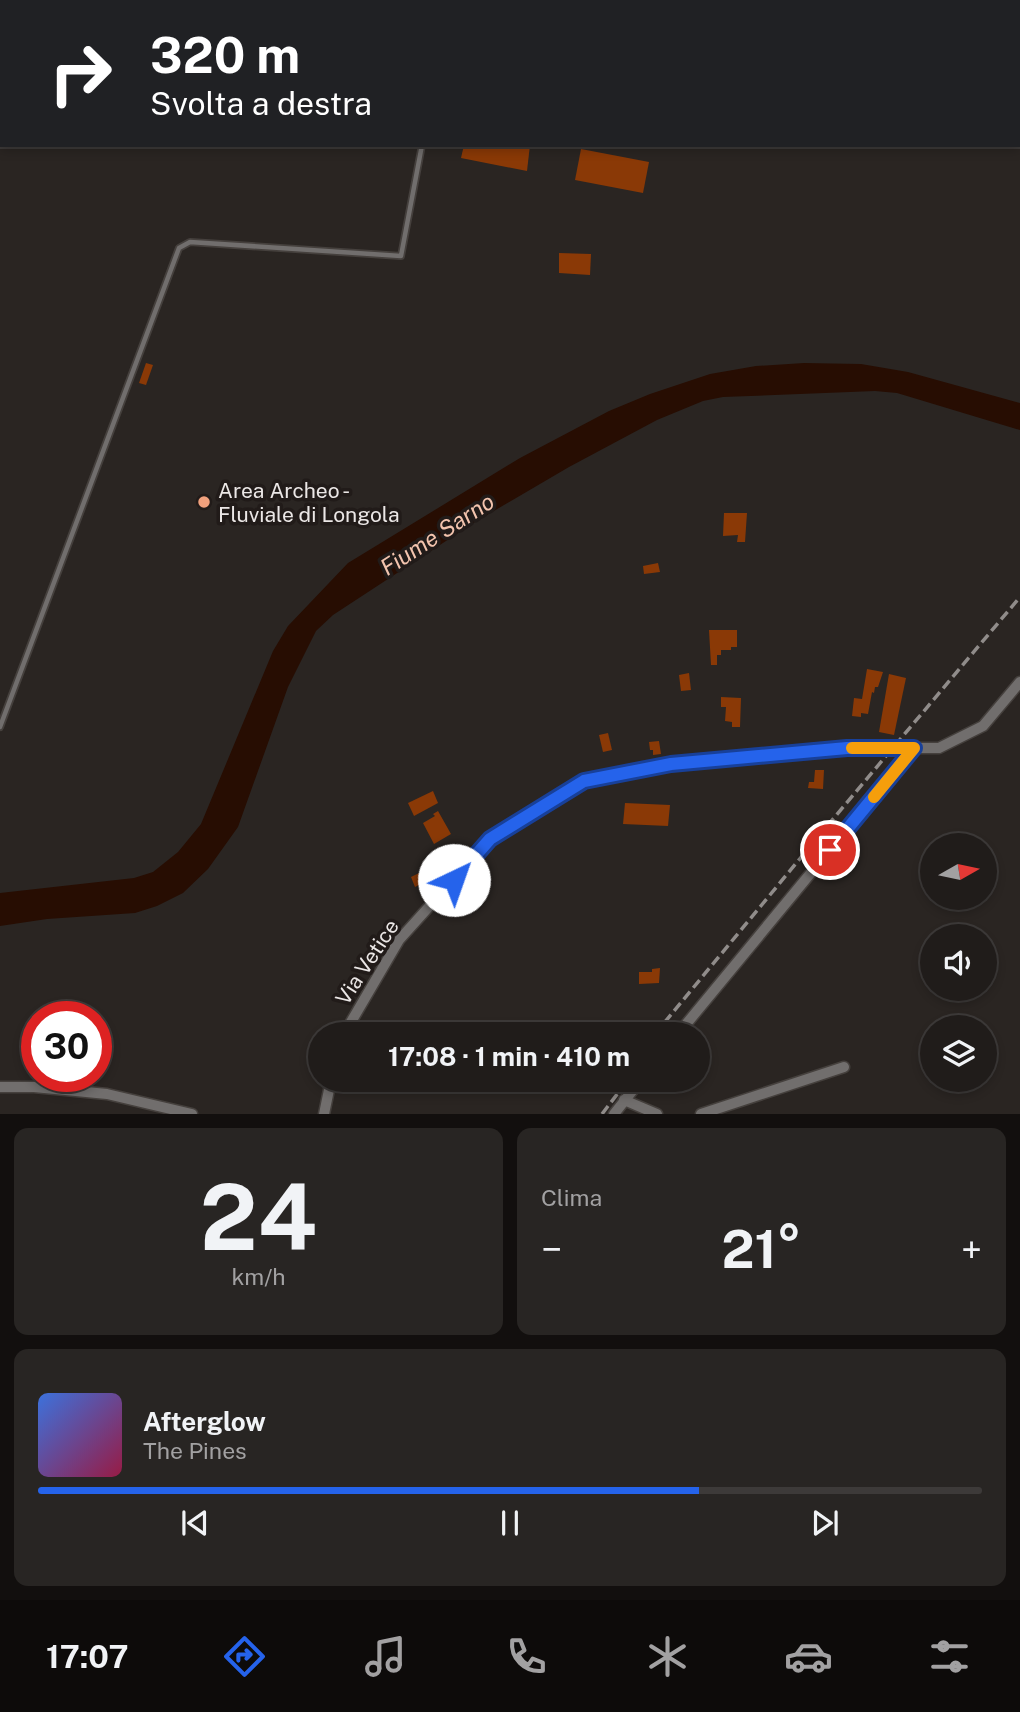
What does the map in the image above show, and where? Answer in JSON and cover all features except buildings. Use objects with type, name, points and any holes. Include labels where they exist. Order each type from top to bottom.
[{"type":"street","name":"Via Vetice","points":[[351,1022],[399,940],[490,839],[584,781],[685,763],[847,748],[939,748],[983,726],[1020,682]]},
{"type":"street","points":[[688,1022],[914,748]]},
{"type":"street","points":[[701,1114],[844,1067]]},
{"type":"street","points":[[0,1087],[34,1087],[107,1094],[192,1114]]},
{"type":"street","points":[[324,1114],[329,1092]]},
{"type":"street","points":[[614,1114],[631,1092]]},
{"type":"street","points":[[624,1100],[657,1114]]},
{"type":"lane","points":[[0,727],[179,248],[190,242],[401,256],[422,147]]},
{"type":"water","name":"Fiume Sarno","points":[[861,364],[908,372],[1020,403],[1020,430],[897,393],[875,391],[723,397],[703,401],[657,420],[475,522],[333,615],[316,631],[288,687],[238,827],[208,869],[183,893],[135,913],[47,919],[0,926],[0,893],[134,878],[153,872],[178,852],[201,824],[273,651],[288,626],[348,563],[520,458],[609,411],[710,374],[756,366]]},
{"type":"railway","points":[[665,1022],[1020,597]]},
{"type":"railway","points":[[602,1114],[619,1092]]},
{"type":"slow traffic","points":[[852,748],[914,748],[874,797]]},
{"type":"place","name":"Area Archeo - Fluviale di Longola","points":[[204,502]]},
{"type":"route","points":[[454,880],[490,839],[584,781],[671,764],[847,748],[914,748],[830,850]]}]
